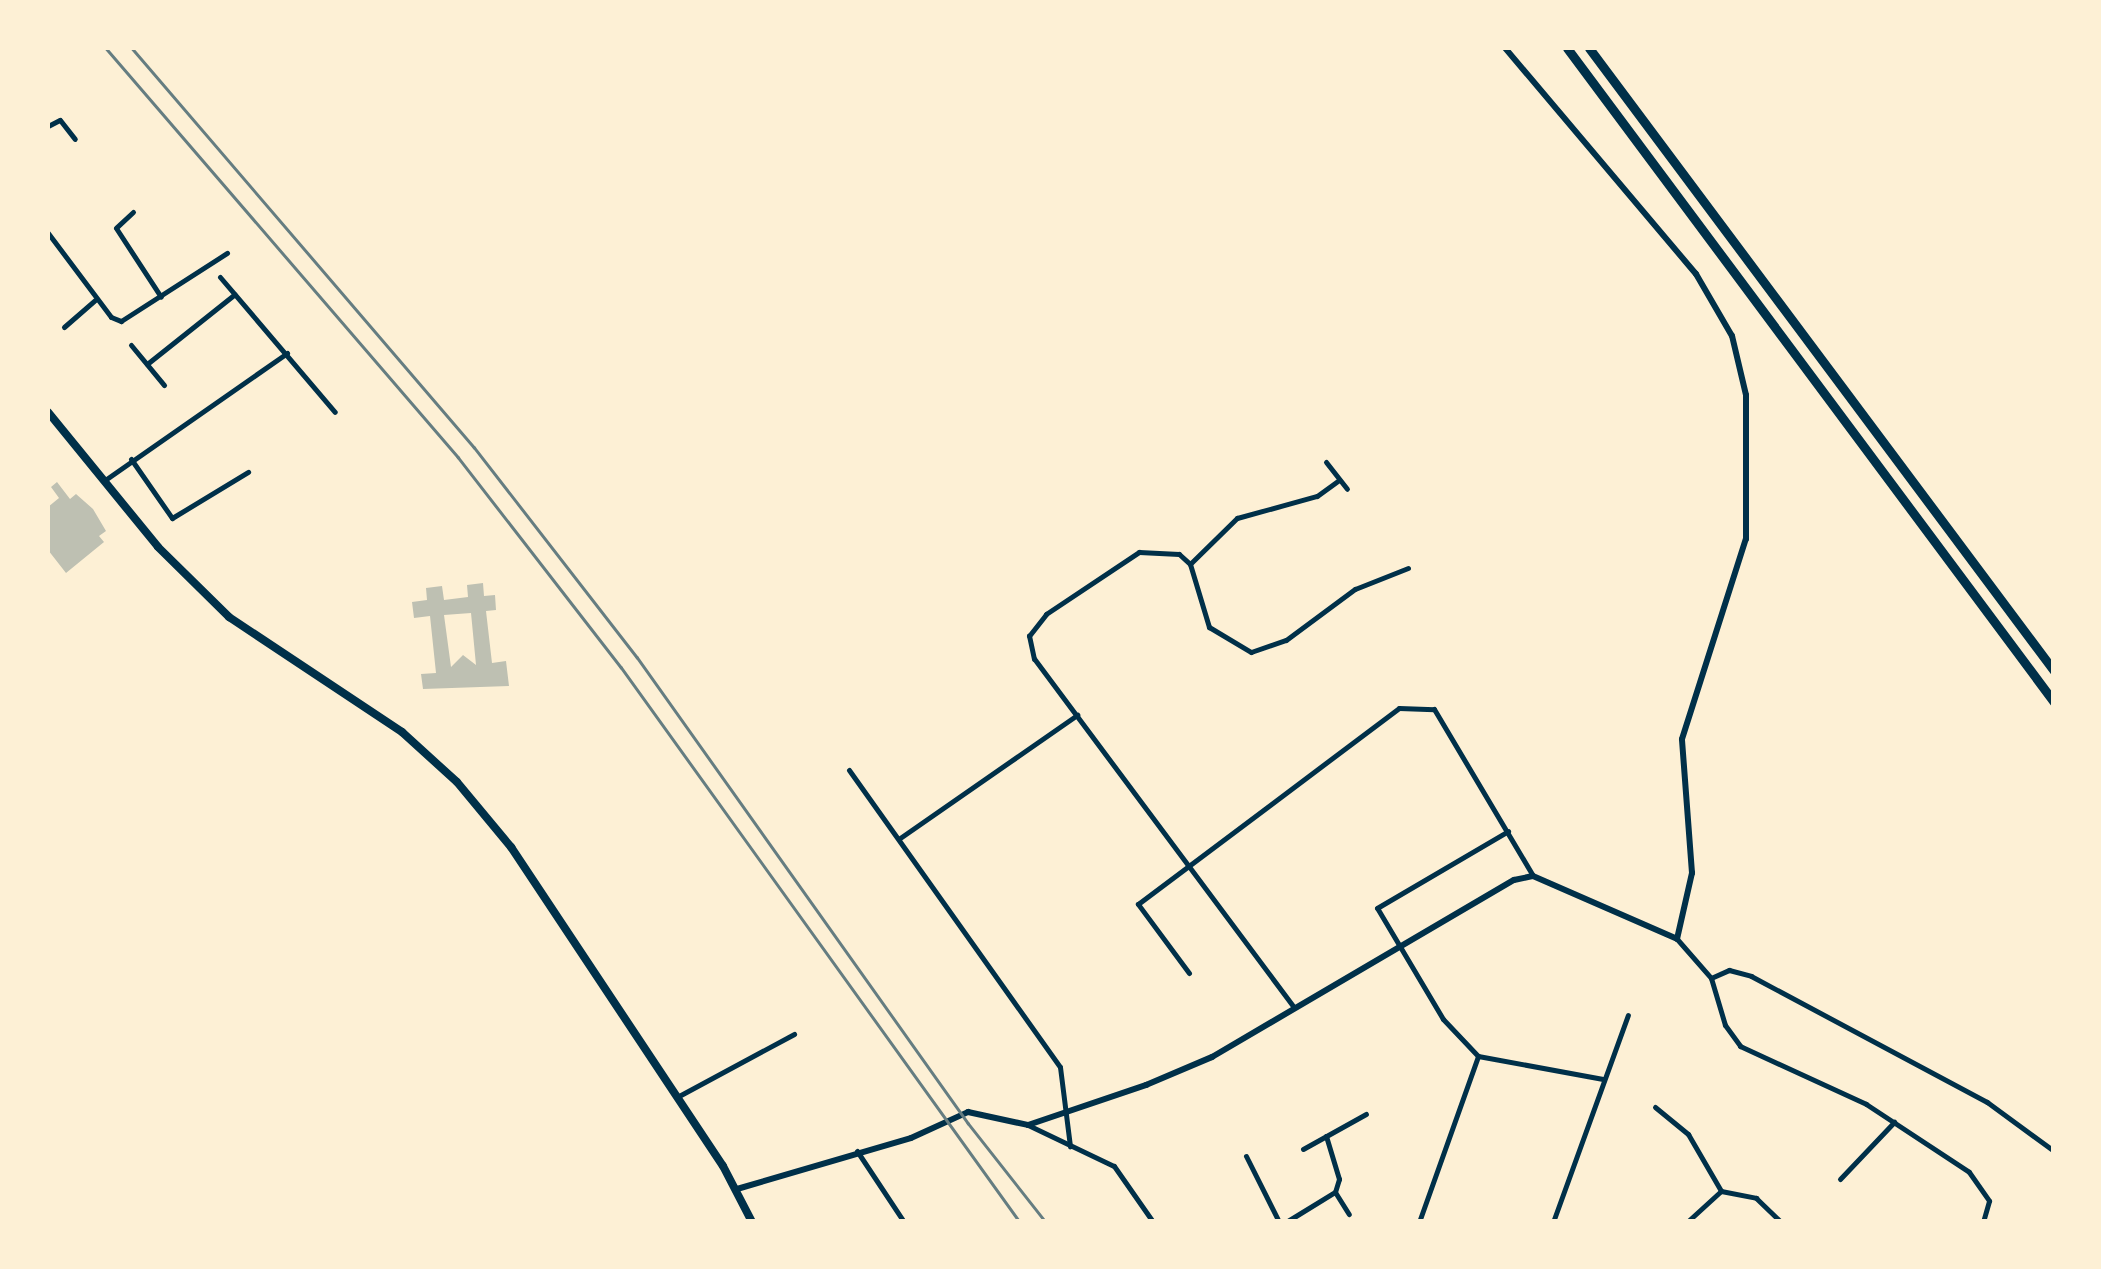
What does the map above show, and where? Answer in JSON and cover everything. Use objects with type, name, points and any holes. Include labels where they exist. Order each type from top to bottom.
[{"type":"highway","points":[[1567,48],[2054,702]]},
{"type":"highway","points":[[1590,48],[2054,671]]},
{"type":"main road","points":[[48,412],[103,482],[229,617],[402,732],[458,782],[511,847],[737,1190],[752,1222]]},
{"type":"street","points":[[1505,48],[1696,274],[1732,336],[1746,394],[1746,539],[1682,739],[1692,874],[1677,938]]},
{"type":"street","points":[[48,126],[60,120],[75,140]]},
{"type":"street","points":[[134,212],[116,228],[161,297]]},
{"type":"street","points":[[48,233],[90,282],[96,298],[120,321],[227,253]]},
{"type":"street","points":[[220,277],[335,412]]},
{"type":"street","points":[[147,364],[235,294]]},
{"type":"street","points":[[64,327],[96,298]]},
{"type":"street","points":[[131,345],[164,385]]},
{"type":"street","points":[[103,482],[287,353]]},
{"type":"street","points":[[131,459],[172,518],[248,472]]},
{"type":"street","points":[[1326,462],[1347,489]]},
{"type":"street","points":[[1190,564],[1237,518],[1317,496],[1338,481]]},
{"type":"street","points":[[1293,1006],[1034,659],[1029,636],[1046,614],[1126,557],[1160,550],[1190,564],[1209,627],[1251,652],[1286,640],[1356,589],[1408,568]]},
{"type":"street","points":[[1189,973],[1138,904],[1399,708],[1419,705],[1434,709],[1532,876],[1677,938],[1711,978],[1725,1025],[1740,1046],[1894,1122],[1969,1172],[1989,1201],[1984,1222]]},
{"type":"street","points":[[900,838],[1077,715]]},
{"type":"street","points":[[849,770],[1060,1067],[1070,1146]]},
{"type":"street","points":[[1508,831],[1377,908],[1454,1034],[1478,1056],[1603,1080]]},
{"type":"street","points":[[1028,1125],[1068,1114],[1212,1056],[1398,943],[1532,876]]},
{"type":"street","points":[[1711,978],[1729,970],[1751,976],[1986,1102],[2054,1151]]},
{"type":"street","points":[[1553,1222],[1628,1015]]},
{"type":"street","points":[[676,1097],[794,1034]]},
{"type":"street","points":[[1420,1222],[1478,1056]]},
{"type":"street","points":[[1655,1108],[1688,1134],[1721,1191],[1756,1198],[1781,1222]]},
{"type":"street","points":[[737,1190],[857,1150],[922,1134],[968,1112],[1028,1125],[1114,1166],[1154,1222]]},
{"type":"street","points":[[1303,1150],[1366,1114]]},
{"type":"street","points":[[1840,1178],[1894,1122]]},
{"type":"street","points":[[1286,1222],[1335,1192],[1339,1179],[1326,1136]]},
{"type":"street","points":[[857,1150],[904,1222]]},
{"type":"street","points":[[1246,1156],[1279,1222]]},
{"type":"street","points":[[1688,1222],[1721,1191]]},
{"type":"street","points":[[1335,1192],[1349,1214]]},
{"type":"building","points":[[57,482],[70,499],[76,494],[93,509],[106,531],[99,536],[104,542],[66,573],[48,550],[48,507],[59,498],[51,487]]},
{"type":"building","points":[[483,583],[484,596],[495,595],[496,610],[486,611],[492,663],[506,661],[509,686],[423,689],[421,674],[436,673],[430,616],[414,618],[412,602],[427,600],[426,588],[442,586],[444,600],[468,597],[467,585]],"holes":[[[471,613],[476,665],[463,655],[451,667],[444,615]]]},
{"type":"railway","points":[[106,48],[458,457],[621,667],[1020,1222]]},
{"type":"railway","points":[[132,48],[474,447],[637,657],[968,1123],[1046,1222]]}]
